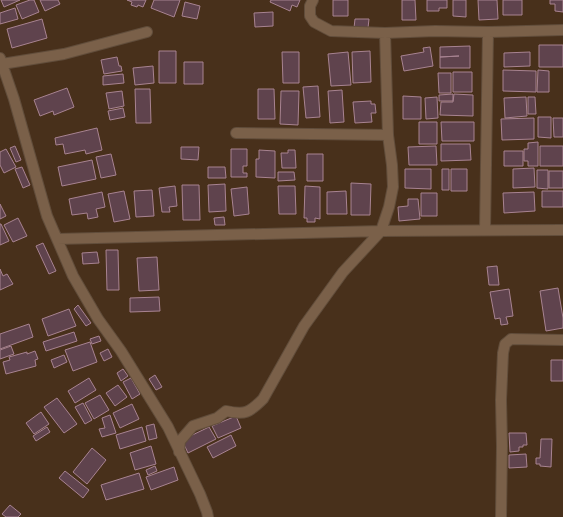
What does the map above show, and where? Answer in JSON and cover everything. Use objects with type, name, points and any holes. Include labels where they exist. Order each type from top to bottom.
[{"type":"street","points":[[313,0],[310,6],[310,16],[314,22],[331,31],[386,33],[563,30]]},
{"type":"street","points":[[147,32],[64,54],[1,61],[14,99],[47,216],[73,276],[98,320],[121,351],[168,427],[200,494],[208,517]]},
{"type":"street","points":[[485,230],[488,32]]},
{"type":"street","points":[[179,452],[180,441],[193,426],[217,418],[226,411],[240,414],[254,408],[263,399],[304,326],[343,272],[381,231],[389,207],[393,187],[388,135],[386,33]]},
{"type":"street","points":[[236,133],[388,135]]},
{"type":"street","points":[[57,239],[381,231],[563,230]]},
{"type":"street","points":[[501,517],[501,400],[503,353],[505,344],[511,339],[563,340]]},
{"type":"building","points":[[1,0],[20,0],[4,7]]},
{"type":"building","points":[[34,0],[39,12],[22,19],[16,5]]},
{"type":"building","points":[[40,0],[58,0],[60,4],[45,11]]},
{"type":"building","points":[[127,0],[146,0],[143,7],[138,5],[137,7],[131,5],[132,2]]},
{"type":"building","points":[[154,0],[180,0],[174,17],[151,8]]},
{"type":"building","points":[[271,0],[300,0],[297,7],[292,5],[290,11],[270,2]]},
{"type":"building","points":[[333,0],[348,0],[348,16],[333,16]]},
{"type":"building","points":[[402,0],[415,0],[416,20],[402,20]]},
{"type":"building","points":[[427,0],[447,0],[447,8],[439,8],[439,11],[427,11]]},
{"type":"building","points":[[453,0],[466,0],[466,17],[453,16]]},
{"type":"building","points":[[478,0],[497,0],[498,19],[479,20]]},
{"type":"building","points":[[503,0],[522,0],[522,15],[503,15]]},
{"type":"building","points":[[550,0],[563,0],[563,12],[555,11],[555,4],[550,4]]},
{"type":"building","points":[[185,2],[200,6],[197,19],[182,16]]},
{"type":"building","points":[[15,8],[18,19],[0,24],[0,13]]},
{"type":"building","points":[[273,12],[273,26],[255,27],[254,13]]},
{"type":"building","points":[[42,19],[47,38],[12,48],[7,29]]},
{"type":"building","points":[[355,19],[369,19],[368,28],[354,28]]},
{"type":"building","points":[[539,45],[563,45],[563,67],[539,67]]},
{"type":"building","points":[[470,46],[470,68],[440,68],[440,47]]},
{"type":"building","points":[[430,47],[433,66],[404,71],[401,56],[424,52],[423,48]]},
{"type":"building","points":[[159,51],[176,51],[176,83],[159,83]]},
{"type":"building","points":[[370,51],[371,82],[353,83],[352,52]]},
{"type":"building","points":[[282,52],[299,52],[299,83],[283,83]]},
{"type":"building","points":[[348,52],[351,85],[331,86],[328,54]]},
{"type":"building","points":[[530,52],[530,66],[504,67],[504,53]]},
{"type":"building","points":[[117,57],[122,71],[104,74],[101,60]]},
{"type":"building","points":[[184,62],[203,62],[203,84],[184,84]]},
{"type":"building","points":[[153,66],[154,83],[135,85],[133,68]]},
{"type":"building","points":[[503,70],[536,71],[536,92],[503,91]]},
{"type":"building","points":[[538,70],[549,71],[549,92],[537,92]]},
{"type":"building","points":[[453,72],[472,72],[472,92],[453,92]]},
{"type":"building","points":[[438,73],[451,73],[451,93],[439,93]]},
{"type":"building","points":[[123,74],[124,83],[103,85],[103,76]]},
{"type":"building","points":[[318,86],[320,117],[306,118],[303,87]]},
{"type":"building","points":[[67,88],[74,107],[54,115],[53,111],[40,116],[34,100]]},
{"type":"building","points":[[135,89],[150,89],[151,123],[136,123]]},
{"type":"building","points":[[258,89],[274,89],[275,119],[258,119]]},
{"type":"building","points":[[342,90],[344,122],[330,123],[328,91]]},
{"type":"building","points":[[122,91],[124,106],[109,109],[106,93]]},
{"type":"building","points":[[281,91],[299,91],[298,125],[280,124]]},
{"type":"building","points":[[453,94],[453,101],[439,101],[439,95]]},
{"type":"building","points":[[454,94],[473,95],[473,116],[440,115],[441,102],[453,102]]},
{"type":"building","points":[[403,96],[421,97],[421,119],[403,119]]},
{"type":"building","points":[[437,97],[438,118],[426,119],[425,98]]},
{"type":"building","points":[[526,97],[527,116],[505,118],[504,98]]},
{"type":"building","points":[[528,97],[535,97],[536,114],[528,114]]},
{"type":"building","points":[[371,101],[371,104],[375,104],[376,113],[371,113],[372,122],[355,123],[353,102]]},
{"type":"building","points":[[123,108],[125,117],[110,120],[108,111]]},
{"type":"building","points":[[538,117],[551,117],[551,138],[538,137]]},
{"type":"building","points":[[534,118],[534,139],[502,140],[501,119]]},
{"type":"building","points":[[553,118],[563,118],[563,137],[554,137]]},
{"type":"building","points":[[419,122],[437,122],[437,144],[419,144]]},
{"type":"building","points":[[441,122],[474,122],[474,141],[442,141]]},
{"type":"building","points":[[97,128],[102,150],[86,154],[85,150],[65,154],[63,144],[56,145],[55,138]]},
{"type":"building","points":[[538,142],[538,166],[528,166],[528,161],[524,161],[524,149],[528,149],[528,143]]},
{"type":"building","points":[[441,144],[470,144],[471,160],[441,161]]},
{"type":"building","points":[[15,146],[21,160],[16,162],[10,148]]},
{"type":"building","points":[[436,146],[437,165],[409,165],[408,147]]},
{"type":"building","points":[[540,146],[563,146],[563,166],[540,166]]},
{"type":"building","points":[[181,147],[199,147],[198,160],[181,159]]},
{"type":"building","points":[[6,149],[16,167],[4,173],[0,165],[0,152]]},
{"type":"building","points":[[231,149],[247,149],[247,166],[243,166],[243,173],[247,173],[247,177],[231,177]]},
{"type":"building","points":[[259,150],[275,151],[275,178],[256,177],[256,159],[259,159]]},
{"type":"building","points":[[288,150],[295,150],[296,168],[282,168],[281,153],[288,153]]},
{"type":"building","points":[[504,151],[523,151],[523,166],[504,166]]},
{"type":"building","points":[[111,154],[116,175],[101,178],[96,157]]},
{"type":"building","points":[[307,154],[323,154],[323,181],[307,181]]},
{"type":"building","points":[[92,160],[96,179],[62,186],[58,167]]},
{"type":"building","points":[[22,167],[30,185],[23,188],[15,169]]},
{"type":"building","points":[[208,167],[225,167],[226,178],[208,178]]},
{"type":"building","points":[[534,168],[535,187],[513,188],[513,169]]},
{"type":"building","points":[[405,169],[431,169],[431,189],[405,188]]},
{"type":"building","points":[[442,169],[449,169],[449,190],[442,190]]},
{"type":"building","points":[[451,169],[467,169],[467,191],[451,191]]},
{"type":"building","points":[[537,170],[548,170],[548,189],[537,188]]},
{"type":"building","points":[[549,171],[563,171],[563,188],[549,188]]},
{"type":"building","points":[[278,172],[294,172],[295,180],[278,181]]},
{"type":"building","points":[[351,183],[371,184],[370,215],[351,215]]},
{"type":"building","points":[[225,184],[226,211],[209,212],[208,185]]},
{"type":"building","points":[[182,185],[199,185],[200,220],[183,220]]},
{"type":"building","points":[[175,186],[177,206],[169,207],[170,212],[162,212],[159,188]]},
{"type":"building","points":[[278,186],[295,186],[296,214],[279,214]]},
{"type":"building","points":[[305,186],[320,187],[320,219],[315,218],[315,222],[307,222],[307,218],[304,218]]},
{"type":"building","points":[[247,187],[249,214],[234,216],[231,189]]},
{"type":"building","points":[[152,190],[154,216],[136,217],[134,191]]},
{"type":"building","points":[[124,191],[130,219],[114,222],[108,194]]},
{"type":"building","points":[[346,191],[347,214],[327,214],[327,192]]},
{"type":"building","points":[[542,191],[563,191],[563,207],[542,207]]},
{"type":"building","points":[[102,192],[105,207],[96,209],[98,217],[88,219],[87,213],[72,215],[69,199]]},
{"type":"building","points":[[534,192],[535,211],[504,213],[503,193]]},
{"type":"building","points":[[421,193],[437,193],[437,216],[421,216]]},
{"type":"building","points":[[408,199],[418,199],[420,219],[399,221],[398,207],[408,206]]},
{"type":"building","points":[[0,204],[6,216],[0,219]]},
{"type":"building","points":[[224,217],[225,225],[215,225],[214,218]]},
{"type":"building","points":[[18,218],[27,236],[13,242],[4,225]]},
{"type":"building","points":[[0,224],[9,241],[0,245]]},
{"type":"building","points":[[43,243],[56,271],[49,274],[36,246]]},
{"type":"building","points":[[106,250],[118,250],[119,290],[107,290]]},
{"type":"building","points":[[97,252],[99,263],[83,264],[82,253]]},
{"type":"building","points":[[157,257],[159,290],[139,291],[137,258]]},
{"type":"building","points":[[497,266],[499,285],[489,285],[487,267]]},
{"type":"building","points":[[0,269],[3,276],[7,274],[13,284],[0,290]]},
{"type":"building","points":[[558,288],[563,318],[563,328],[546,331],[540,291]]},
{"type":"building","points":[[509,289],[513,316],[506,317],[508,324],[501,325],[500,318],[495,319],[490,292]]},
{"type":"building","points":[[159,297],[160,311],[130,312],[130,298]]},
{"type":"building","points":[[78,305],[91,323],[86,326],[74,309]]},
{"type":"building","points":[[69,309],[76,326],[48,336],[42,319]]},
{"type":"building","points":[[29,324],[33,337],[0,349],[0,334]]},
{"type":"building","points":[[74,332],[77,341],[46,351],[43,342]]},
{"type":"building","points":[[99,336],[101,341],[92,344],[90,339]]},
{"type":"building","points":[[90,342],[97,362],[73,371],[65,350]]},
{"type":"building","points":[[11,346],[14,354],[0,359],[0,350]]},
{"type":"building","points":[[108,349],[112,357],[104,361],[100,353]]},
{"type":"building","points":[[35,351],[38,359],[35,360],[36,366],[6,374],[3,362],[10,360],[9,357]]},
{"type":"building","points":[[64,355],[67,362],[54,368],[51,360]]},
{"type":"building","points":[[551,360],[563,360],[563,381],[551,381]]},
{"type":"building","points":[[123,369],[128,376],[121,381],[117,373]]},
{"type":"building","points":[[155,375],[162,387],[156,390],[149,379]]},
{"type":"building","points":[[89,378],[96,390],[75,403],[68,391]]},
{"type":"building","points":[[131,378],[140,394],[132,399],[123,382]]},
{"type":"building","points":[[118,385],[127,397],[115,406],[106,393]]},
{"type":"building","points":[[100,395],[109,410],[94,419],[85,403]]},
{"type":"building","points":[[57,398],[77,424],[64,433],[44,407]]},
{"type":"building","points":[[83,403],[92,420],[85,424],[75,407]]},
{"type":"building","points":[[132,404],[139,419],[120,428],[113,413]]},
{"type":"building","points":[[41,412],[49,424],[34,434],[26,423]]},
{"type":"building","points":[[110,415],[116,433],[102,437],[99,429],[105,428],[102,418]]},
{"type":"building","points":[[236,416],[241,428],[218,438],[212,426]]},
{"type":"building","points":[[154,424],[157,438],[149,440],[146,426]]},
{"type":"building","points":[[47,427],[50,432],[36,441],[33,436]]},
{"type":"building","points":[[142,427],[146,441],[120,449],[116,435]]},
{"type":"building","points":[[209,427],[216,439],[188,453],[182,440]]},
{"type":"building","points":[[509,433],[526,433],[527,445],[519,447],[519,451],[510,452]]},
{"type":"building","points":[[231,435],[236,446],[213,458],[207,447]]},
{"type":"building","points":[[541,439],[552,439],[551,467],[536,464],[536,458],[540,458]]},
{"type":"building","points":[[151,446],[156,464],[135,470],[130,453]]},
{"type":"building","points":[[92,448],[106,460],[87,484],[73,472]]},
{"type":"building","points":[[526,454],[527,467],[509,468],[509,455]]},
{"type":"building","points":[[155,466],[157,471],[148,475],[146,470]]},
{"type":"building","points":[[174,467],[178,480],[151,490],[146,477]]},
{"type":"building","points":[[65,471],[89,490],[83,498],[59,478]]},
{"type":"building","points":[[139,473],[144,489],[106,500],[101,485]]},
{"type":"building","points":[[10,505],[21,514],[18,517],[6,517],[2,514]]}]
